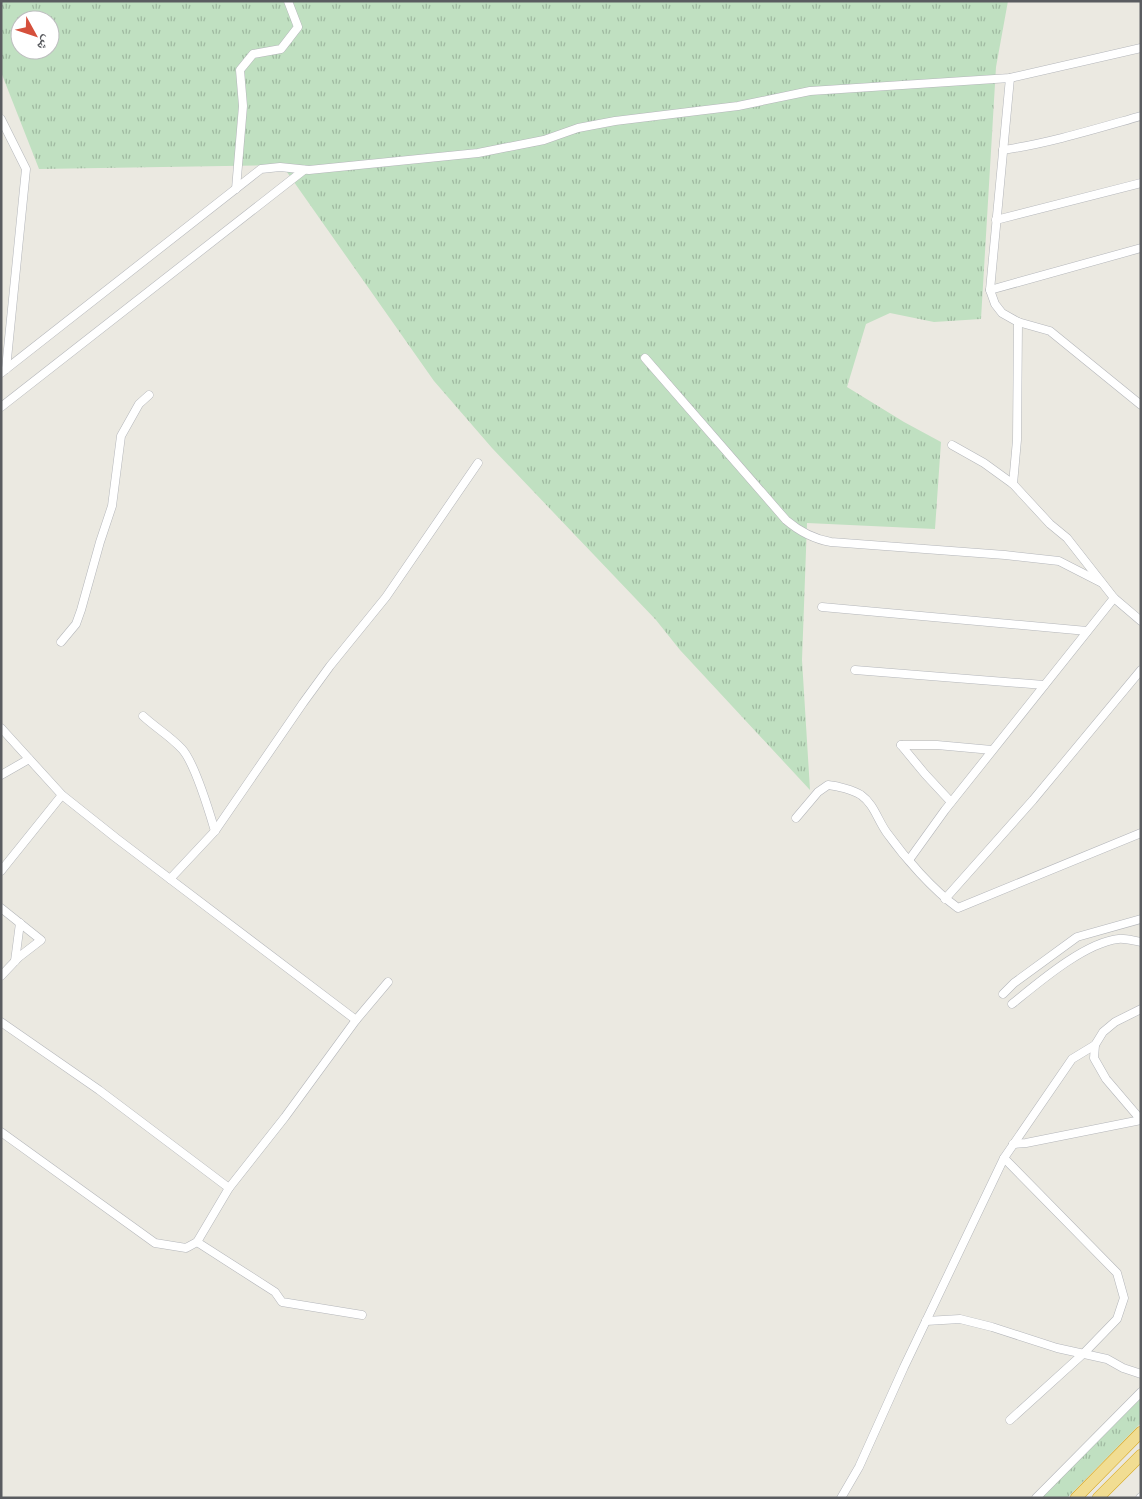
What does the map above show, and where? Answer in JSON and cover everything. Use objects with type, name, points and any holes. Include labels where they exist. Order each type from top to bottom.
[{"type":"highway","points":[[1076,1498],[1141,1432]]},
{"type":"highway","points":[[1098,1498],[1141,1455]]},
{"type":"street","points":[[236,189],[243,106],[240,70],[253,54],[281,49],[298,27],[288,1]]},
{"type":"street","points":[[3,371],[261,169],[280,167],[304,170],[478,152],[544,140],[578,128],[614,121],[738,106],[810,91],[1010,78],[1141,48]]},
{"type":"street","points":[[1010,78],[990,290],[995,304],[1002,313],[1018,322],[1050,331],[1141,405]]},
{"type":"street","points":[[1002,150],[1029,146],[1141,116]]},
{"type":"street","points":[[1,119],[26,169],[3,371]]},
{"type":"street","points":[[1,407],[304,170]]},
{"type":"street","points":[[996,220],[1141,183]]},
{"type":"street","points":[[990,290],[1141,249]]},
{"type":"street","points":[[1013,484],[1017,440],[1018,322]]},
{"type":"street","points":[[645,358],[786,520],[798,530],[816,540],[1005,554],[1060,561],[1102,583]]},
{"type":"street","points":[[61,642],[76,624],[112,506],[121,436],[139,404],[149,394]]},
{"type":"street","points":[[952,445],[984,463],[1013,484],[1050,524],[1067,538],[1114,598],[1141,621]]},
{"type":"street","points":[[170,879],[215,831],[303,702],[335,659],[386,597],[478,463]]},
{"type":"street","points":[[909,860],[951,802],[1114,598]]},
{"type":"street","points":[[822,607],[1087,631]]},
{"type":"street","points":[[855,670],[1044,685]]},
{"type":"street","points":[[945,899],[1033,800],[1141,670]]},
{"type":"street","points":[[143,716],[183,750],[194,771],[215,831]]},
{"type":"street","points":[[1,728],[62,796],[356,1020]]},
{"type":"street","points":[[951,802],[901,745],[937,744],[992,750]]},
{"type":"street","points":[[1,775],[30,759]]},
{"type":"street","points":[[796,818],[822,788],[828,785],[861,796],[874,811],[886,832],[909,860],[945,899],[958,908],[1141,833]]},
{"type":"street","points":[[1,871],[62,796]]},
{"type":"street","points":[[1,908],[42,940],[29,948],[1,976]]},
{"type":"street","points":[[1003,994],[1014,983],[1077,937],[1141,919]]},
{"type":"street","points":[[15,961],[20,923]]},
{"type":"street","points":[[1012,1004],[1072,958],[1098,945],[1119,938],[1141,942]]},
{"type":"street","points":[[1,1132],[155,1243],[186,1248],[197,1242],[230,1188],[356,1020],[388,982]]},
{"type":"street","points":[[841,1498],[860,1467],[926,1321],[1004,1158],[1072,1059],[1095,1045],[1103,1032],[1115,1022],[1141,1009]]},
{"type":"street","points":[[1,1022],[99,1090],[230,1188]]},
{"type":"street","points":[[1013,1144],[1141,1120],[1106,1079],[1094,1058],[1095,1045]]},
{"type":"street","points":[[1004,1158],[1117,1273],[1124,1298],[1117,1319],[1084,1353],[1010,1420]]},
{"type":"street","points":[[197,1242],[275,1292],[282,1302],[362,1315]]},
{"type":"street","points":[[926,1321],[960,1319],[992,1326],[1058,1348],[1106,1359],[1123,1368],[1141,1374]]},
{"type":"street","points":[[1036,1498],[1141,1392]]},
{"type":"green space","points":[[1,1],[1008,1],[996,67],[981,319],[934,322],[890,313],[866,324],[847,387],[941,442],[935,529],[807,523],[802,660],[810,790],[680,650],[656,620],[492,448],[434,381],[282,165],[39,169],[1,72]]},
{"type":"green space","points":[[1141,1398],[1141,1423],[1067,1498],[1041,1498]]}]
